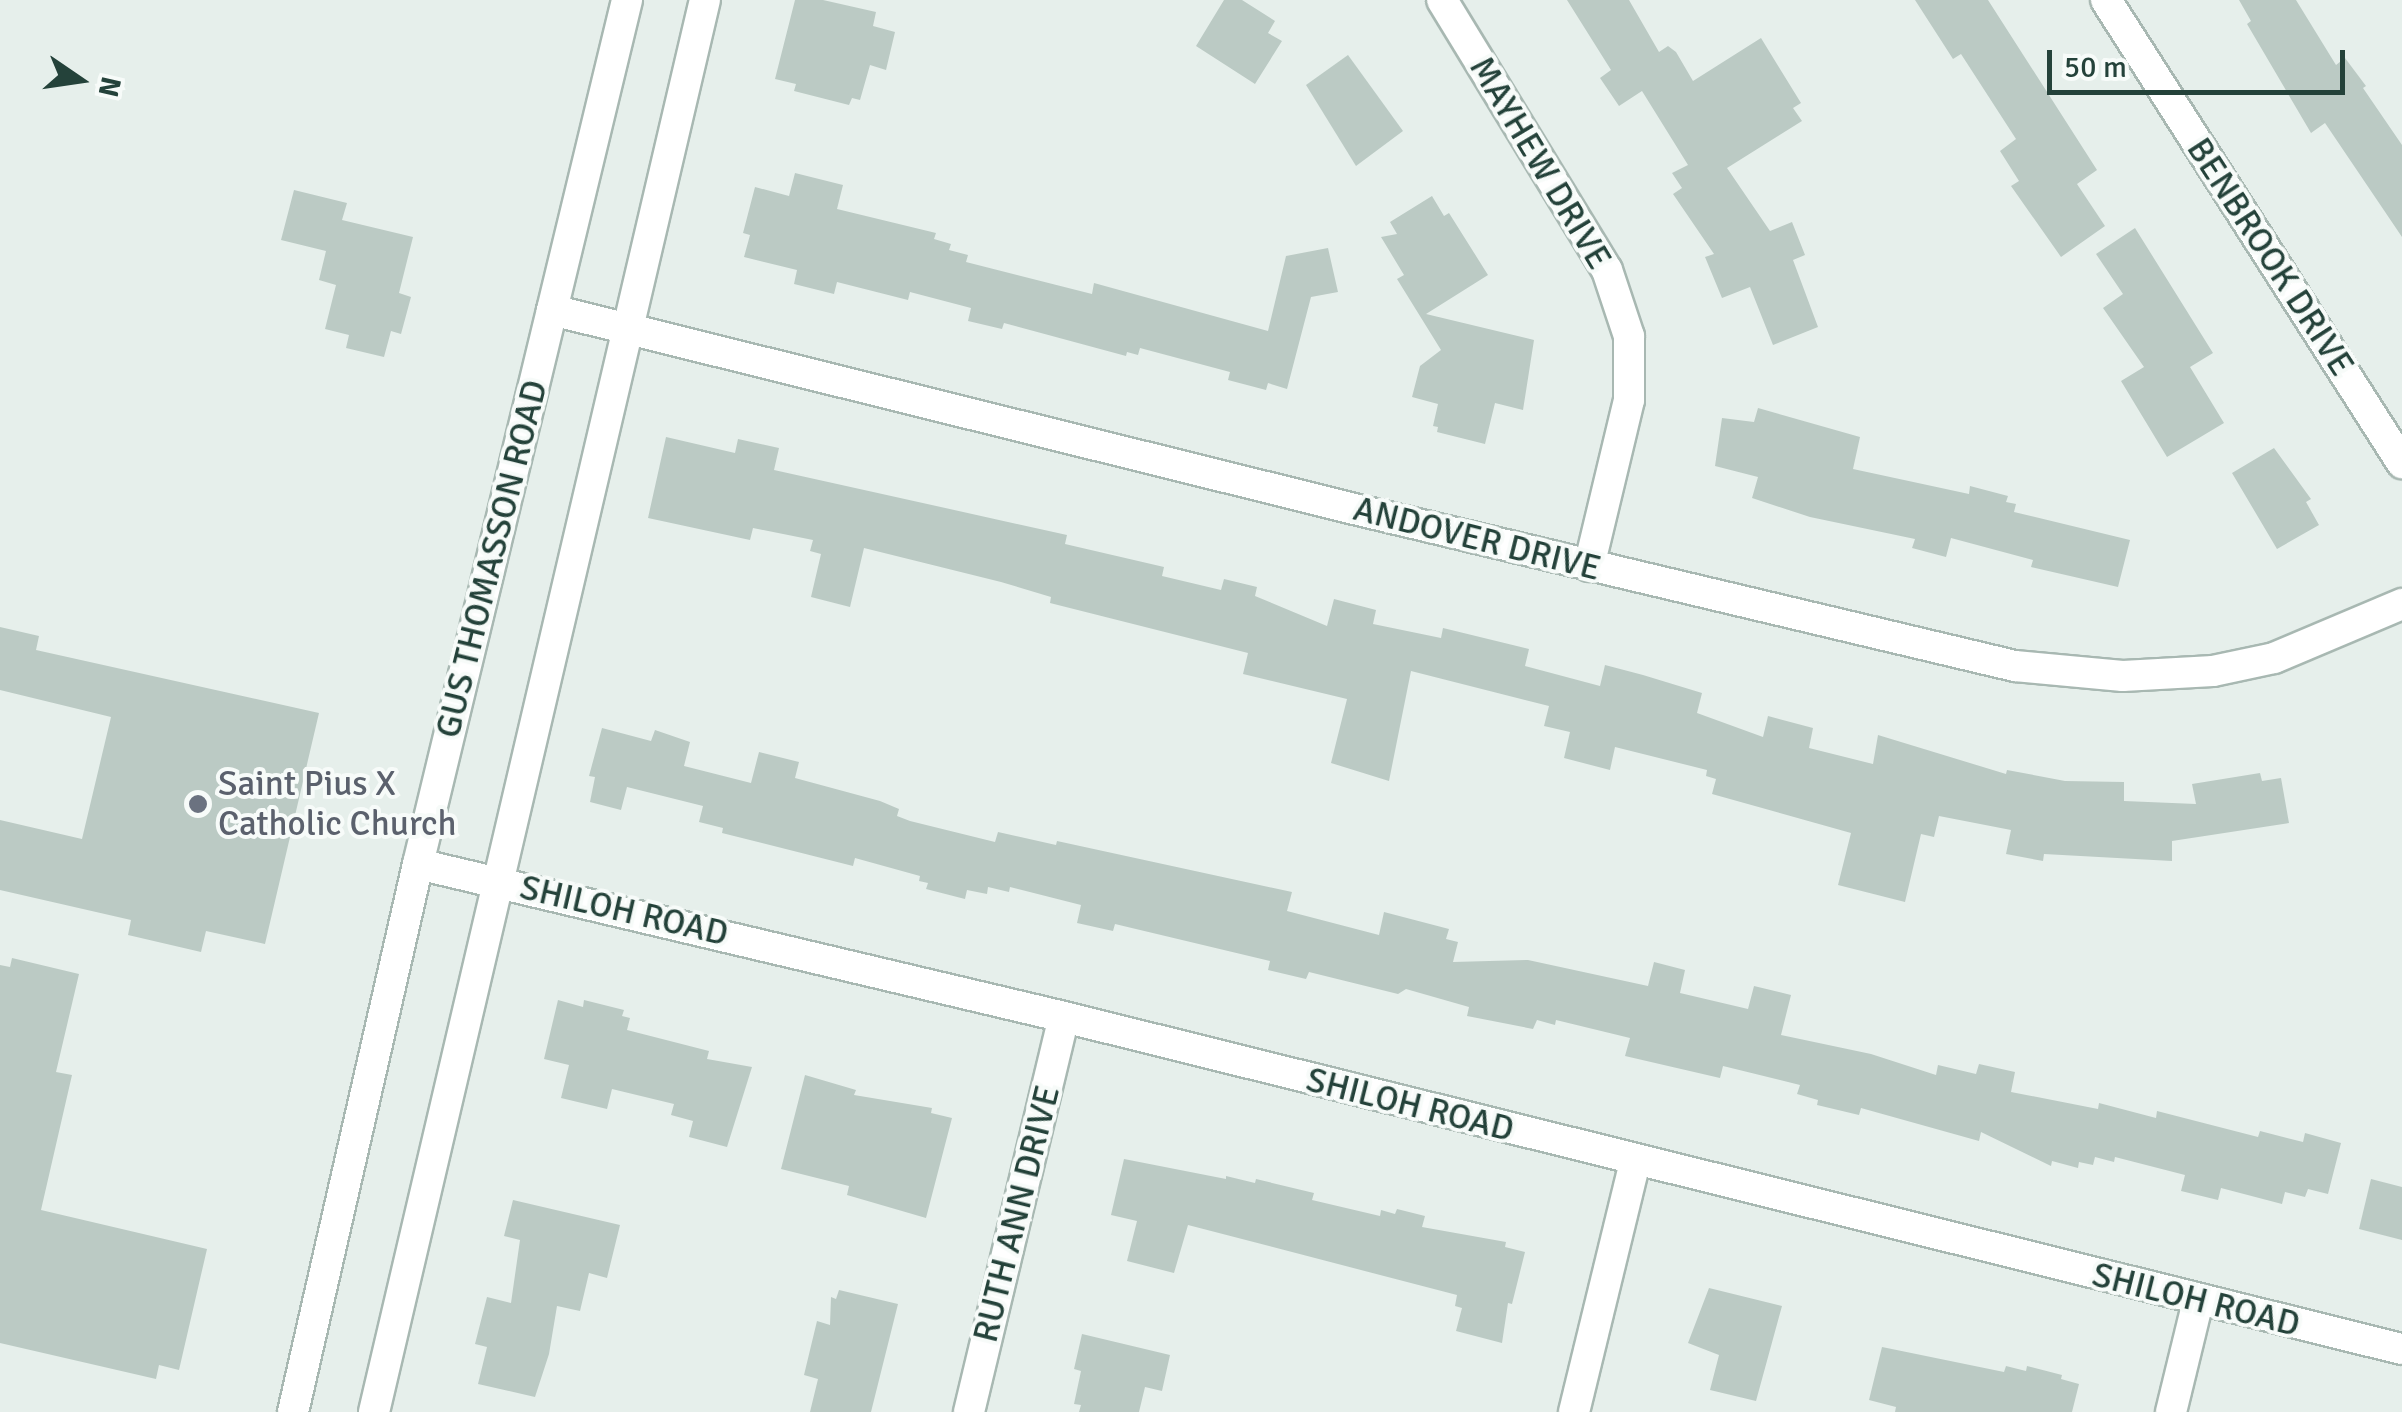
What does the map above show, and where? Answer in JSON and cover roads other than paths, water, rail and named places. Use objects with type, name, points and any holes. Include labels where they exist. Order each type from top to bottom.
[{"type":"street","name":"GUS THOMASSON ROAD","points":[[293,1412],[418,864],[626,0]]},
{"type":"street","points":[[374,1412],[705,0]]},
{"type":"street","name":"MAYHEW DRIVE","points":[[1442,0],[1606,270],[1629,336],[1629,400],[1589,566]]},
{"type":"street","name":"BENBROOK DRIVE","points":[[2106,0],[2402,463]]},
{"type":"street","name":"ANDOVER DRIVE","points":[[552,310],[1589,566],[2015,666],[2123,676],[2214,671],[2274,658],[2402,604]]},
{"type":"street","name":"SHILOH ROAD","points":[[418,864],[1064,1017],[1634,1162],[2402,1349]]},
{"type":"street","name":"RUTH ANN DRIVE","points":[[969,1412],[1064,1017]]},
{"type":"street","points":[[1574,1412],[1634,1162]]},
{"type":"street","points":[[2171,1412],[2198,1301]]},
{"type":"place","name":"Saint Pius X Catholic Church","points":[[198,804]]}]
